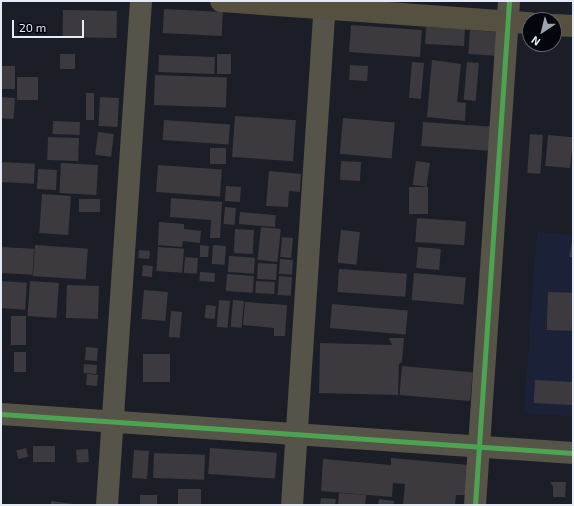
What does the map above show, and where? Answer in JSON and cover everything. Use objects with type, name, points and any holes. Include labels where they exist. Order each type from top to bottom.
[{"type":"street","points":[[107,505],[141,1]]},
{"type":"street","points":[[221,1],[508,11],[522,19]]},
{"type":"street","points":[[292,505],[325,5]]},
{"type":"street","points":[[476,505],[508,11]]},
{"type":"street","points":[[562,25],[573,26]]},
{"type":"street","points":[[1,414],[573,453]]},
{"type":"shaded area","points":[[537,231],[573,236],[573,417],[524,413]]},
{"type":"building","points":[[164,9],[223,12],[222,36],[163,33]]},
{"type":"building","points":[[63,10],[117,11],[117,38],[63,37]]},
{"type":"building","points":[[351,25],[422,30],[420,57],[349,52]]},
{"type":"building","points":[[426,27],[465,29],[464,46],[425,44]]},
{"type":"building","points":[[470,30],[497,32],[495,56],[468,54]]},
{"type":"building","points":[[60,54],[75,54],[75,69],[60,69]]},
{"type":"building","points":[[217,54],[231,54],[231,74],[217,74]]},
{"type":"building","points":[[159,55],[215,57],[214,74],[158,72]]},
{"type":"building","points":[[432,60],[461,64],[457,102],[466,103],[465,121],[427,117]]},
{"type":"building","points":[[412,62],[424,63],[421,99],[409,98]]},
{"type":"building","points":[[467,62],[479,63],[476,101],[464,100]]},
{"type":"building","points":[[350,65],[368,66],[367,81],[349,80]]},
{"type":"building","points":[[1,66],[15,66],[15,89],[1,89]]},
{"type":"building","points":[[155,75],[227,78],[226,107],[154,105]]},
{"type":"building","points":[[17,77],[38,77],[38,100],[17,100]]},
{"type":"building","points":[[86,93],[94,93],[94,120],[86,120]]},
{"type":"building","points":[[1,97],[15,98],[14,119],[1,118]]},
{"type":"building","points":[[100,97],[119,98],[117,127],[98,126]]},
{"type":"building","points":[[235,116],[296,120],[293,161],[232,157]]},
{"type":"building","points":[[343,118],[395,123],[392,158],[340,154]]},
{"type":"building","points":[[164,120],[230,125],[228,145],[163,140]]},
{"type":"building","points":[[53,121],[80,122],[80,135],[53,134]]},
{"type":"building","points":[[423,122],[492,127],[490,151],[421,146]]},
{"type":"building","points":[[98,132],[114,134],[111,157],[95,155]]},
{"type":"building","points":[[530,134],[543,135],[540,174],[527,173]]},
{"type":"building","points":[[548,135],[573,137],[570,168],[545,166]]},
{"type":"building","points":[[48,137],[79,138],[78,161],[47,160]]},
{"type":"building","points":[[210,148],[226,148],[226,164],[210,164]]},
{"type":"building","points":[[341,161],[361,162],[360,181],[340,180]]},
{"type":"building","points":[[416,161],[430,163],[427,187],[413,185]]},
{"type":"building","points":[[1,162],[35,164],[34,184],[1,182]]},
{"type":"building","points":[[61,163],[98,165],[96,195],[59,193]]},
{"type":"building","points":[[158,165],[222,169],[220,196],[156,192]]},
{"type":"building","points":[[38,169],[57,170],[56,190],[37,189]]},
{"type":"building","points":[[269,171],[301,174],[300,192],[289,191],[288,207],[266,206]]},
{"type":"building","points":[[226,186],[241,187],[240,202],[225,201]]},
{"type":"building","points":[[409,187],[428,187],[428,214],[409,214]]},
{"type":"building","points":[[42,194],[71,196],[68,235],[39,233]]},
{"type":"building","points":[[171,198],[222,202],[220,238],[210,238],[211,220],[170,217]]},
{"type":"building","points":[[79,199],[100,199],[100,212],[79,212]]},
{"type":"building","points":[[225,207],[236,208],[234,225],[224,224]]},
{"type":"building","points":[[240,212],[276,215],[275,227],[239,224]]},
{"type":"building","points":[[417,218],[466,221],[464,245],[415,242]]},
{"type":"building","points":[[159,222],[184,224],[184,229],[201,231],[200,243],[183,241],[182,247],[158,245]]},
{"type":"building","points":[[261,227],[281,229],[277,262],[258,260]]},
{"type":"building","points":[[235,229],[254,230],[253,254],[234,253]]},
{"type":"building","points":[[341,230],[360,232],[356,265],[338,263]]},
{"type":"building","points":[[282,237],[293,238],[291,258],[280,257]]},
{"type":"building","points":[[573,237],[573,257],[569,257]]},
{"type":"building","points":[[35,245],[88,249],[86,280],[33,276]]},
{"type":"building","points":[[200,245],[209,246],[208,257],[200,257]]},
{"type":"building","points":[[213,245],[226,246],[225,265],[212,264]]},
{"type":"building","points":[[1,247],[34,249],[33,275],[1,273]]},
{"type":"building","points":[[158,247],[184,249],[182,273],[156,271]]},
{"type":"building","points":[[418,247],[441,249],[439,270],[416,268]]},
{"type":"building","points":[[139,250],[150,251],[149,259],[138,258]]},
{"type":"building","points":[[229,256],[255,258],[254,274],[228,272]]},
{"type":"building","points":[[185,257],[198,258],[197,274],[184,273]]},
{"type":"building","points":[[280,259],[293,260],[292,275],[279,274]]},
{"type":"building","points":[[258,263],[277,264],[276,280],[257,279]]},
{"type":"building","points":[[143,265],[153,266],[152,277],[142,276]]},
{"type":"building","points":[[339,269],[407,274],[405,297],[337,292]]},
{"type":"building","points":[[200,272],[215,273],[214,282],[199,281]]},
{"type":"building","points":[[414,273],[466,278],[463,304],[412,300]]},
{"type":"building","points":[[227,274],[254,276],[253,293],[226,291]]},
{"type":"building","points":[[279,276],[292,277],[291,296],[278,295]]},
{"type":"building","points":[[1,281],[27,283],[25,310],[1,308]]},
{"type":"building","points":[[30,281],[59,283],[56,318],[28,316]]},
{"type":"building","points":[[256,281],[275,282],[274,294],[255,293]]},
{"type":"building","points":[[67,285],[99,286],[98,319],[66,318]]},
{"type":"building","points":[[144,290],[168,292],[165,321],[141,319]]},
{"type":"building","points":[[548,292],[573,293],[572,331],[547,330]]},
{"type":"building","points":[[219,300],[230,301],[228,328],[217,327]]},
{"type":"building","points":[[233,300],[244,301],[242,328],[231,327]]},
{"type":"building","points":[[245,302],[287,305],[285,336],[274,336],[274,328],[243,325]]},
{"type":"building","points":[[332,304],[408,311],[406,335],[330,328]]},
{"type":"building","points":[[206,305],[216,306],[215,319],[205,318]]},
{"type":"building","points":[[171,311],[182,312],[180,338],[169,337]]},
{"type":"building","points":[[11,316],[26,316],[26,345],[11,345]]},
{"type":"building","points":[[389,338],[404,338],[402,362],[399,364],[398,395],[319,393],[320,343],[392,345]]},
{"type":"building","points":[[86,347],[98,348],[97,361],[85,360]]},
{"type":"building","points":[[14,352],[26,352],[26,372],[14,372]]},
{"type":"building","points":[[143,354],[170,354],[170,382],[143,382]]},
{"type":"building","points":[[84,364],[97,365],[96,374],[83,373]]},
{"type":"building","points":[[402,366],[473,372],[470,401],[399,395]]},
{"type":"building","points":[[87,374],[98,375],[97,386],[86,385]]},
{"type":"building","points":[[535,380],[573,382],[572,405],[534,403]]},
{"type":"building","points":[[33,446],[55,446],[55,462],[33,462]]},
{"type":"building","points":[[26,448],[28,457],[18,459],[16,450]]},
{"type":"building","points":[[210,448],[277,453],[275,479],[208,474]]},
{"type":"building","points":[[88,449],[89,462],[77,463],[76,450]]},
{"type":"building","points":[[134,450],[149,451],[147,479],[132,478]]},
{"type":"building","points":[[154,453],[205,455],[204,480],[153,478]]},
{"type":"building","points":[[391,458],[469,465],[467,495],[456,495],[455,505],[403,505],[405,484],[393,483],[392,497],[321,491],[323,459],[391,465]]},
{"type":"building","points":[[550,482],[566,482],[565,497],[553,497],[553,486]]},
{"type":"building","points":[[178,489],[201,489],[201,505],[178,505]]},
{"type":"building","points":[[339,493],[366,495],[365,505],[338,505]]},
{"type":"building","points":[[140,495],[157,495],[157,505],[140,505]]},
{"type":"building","points":[[321,498],[336,499],[335,505],[320,505]]},
{"type":"building","points":[[379,499],[394,501],[393,505],[378,505]]},
{"type":"building","points":[[51,501],[74,504],[74,505],[51,505]]},
{"type":"cycle path","points":[[475,505],[509,1]]},
{"type":"cycle path","points":[[1,414],[573,453]]}]
